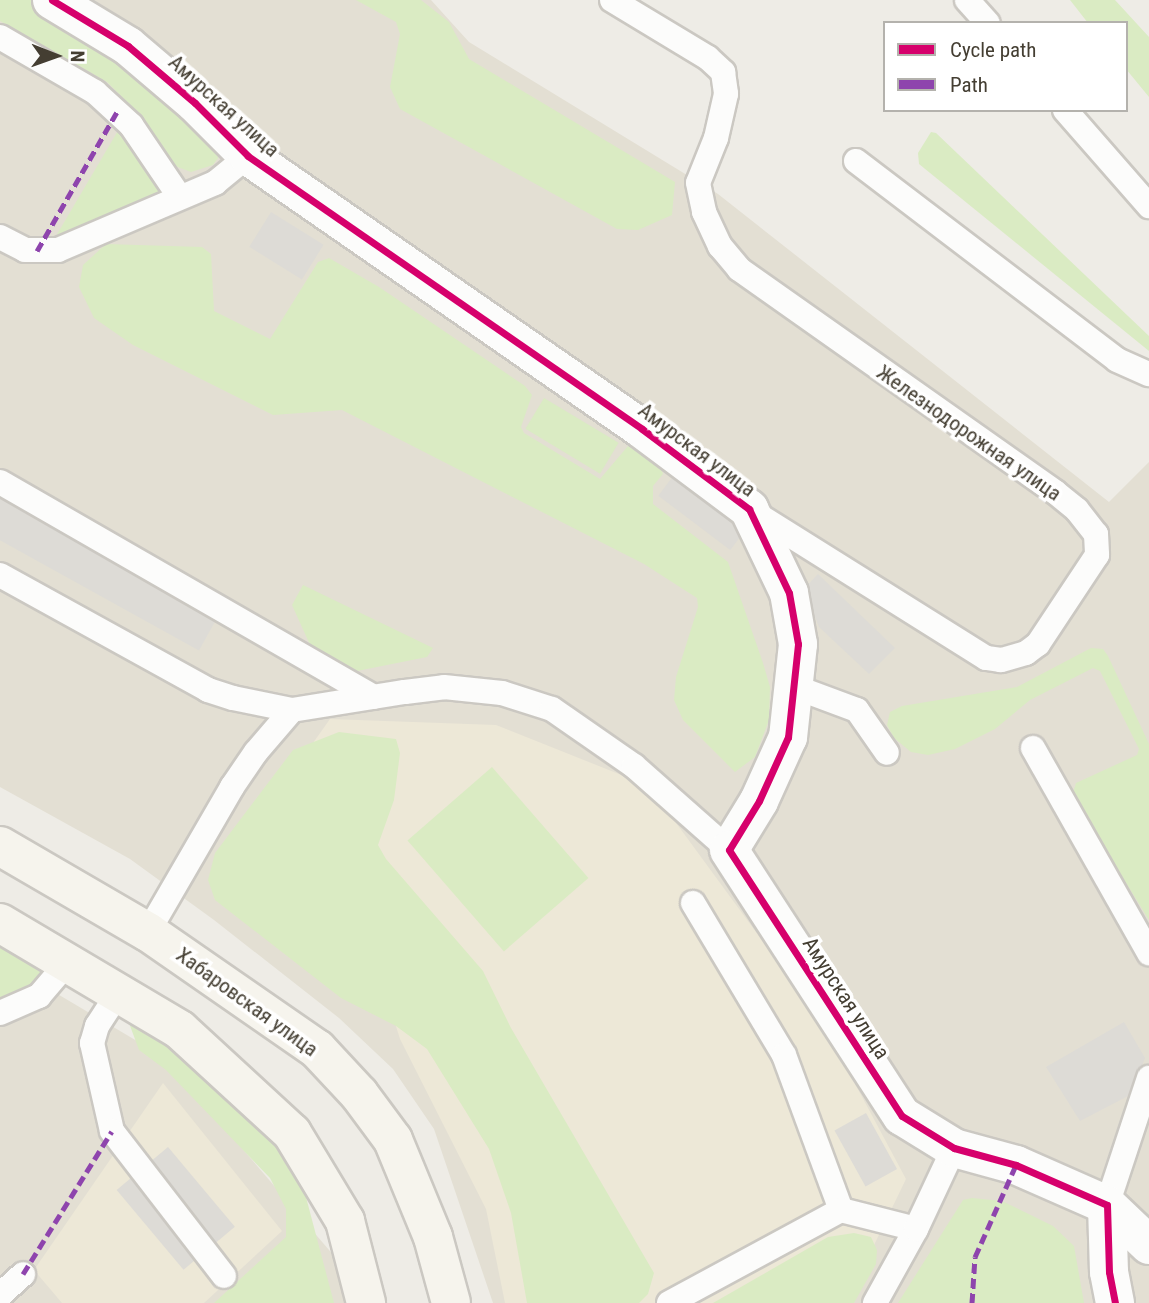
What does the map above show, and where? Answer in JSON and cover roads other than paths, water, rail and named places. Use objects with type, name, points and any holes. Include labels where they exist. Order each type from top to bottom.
[{"type":"main road","name":"Хабаровская улица","points":[[0,846],[148,932],[317,1049],[359,1094],[393,1140],[433,1237],[451,1303]]},
{"type":"main road","points":[[0,923],[180,1030],[292,1133],[345,1221],[366,1303]]},
{"type":"street","name":"Амурская улица","points":[[52,0],[97,14],[128,46],[195,103],[248,156],[642,429],[749,509],[789,593],[798,644],[788,737],[760,801],[729,850],[902,1116],[954,1148],[1016,1165],[1107,1205],[1149,1245]]},
{"type":"street","points":[[1107,1205],[1112,1288]]},
{"type":"lane","name":"Железнодорожная улица","points":[[612,0],[708,58],[723,72],[726,94],[716,138],[698,183],[704,212],[720,246],[739,269],[1055,492],[1077,510],[1096,534],[1097,555],[1038,645],[1013,657],[986,658],[749,509]]},
{"type":"lane","points":[[967,0],[986,21]]},
{"type":"lane","points":[[0,37],[95,92],[131,125],[179,196]]},
{"type":"lane","points":[[1067,112],[1149,206]]},
{"type":"lane","points":[[0,237],[25,250],[58,250],[179,196],[215,183],[248,156]]},
{"type":"lane","points":[[856,161],[1116,360],[1148,376]]},
{"type":"lane","points":[[0,482],[374,697]]},
{"type":"lane","points":[[0,575],[208,690],[233,698],[292,710],[444,687],[502,693],[552,709],[634,766],[729,850]]},
{"type":"lane","points":[[795,687],[857,710],[887,753]]},
{"type":"lane","points":[[148,932],[232,787],[256,752],[292,710]]},
{"type":"lane","points":[[1033,748],[1149,953]]},
{"type":"lane","points":[[693,903],[784,1055],[841,1210]]},
{"type":"lane","points":[[0,1013],[39,996],[68,962]]},
{"type":"lane","points":[[119,992],[97,1026],[92,1043],[113,1131],[224,1276]]},
{"type":"lane","points":[[1107,1205],[1149,1078]]},
{"type":"lane","points":[[875,1303],[916,1229],[954,1148]]},
{"type":"lane","points":[[669,1303],[841,1210],[916,1229]]},
{"type":"lane","points":[[0,1295],[23,1274]]},
{"type":"lane","points":[[1112,1288],[1135,1303]]}]
